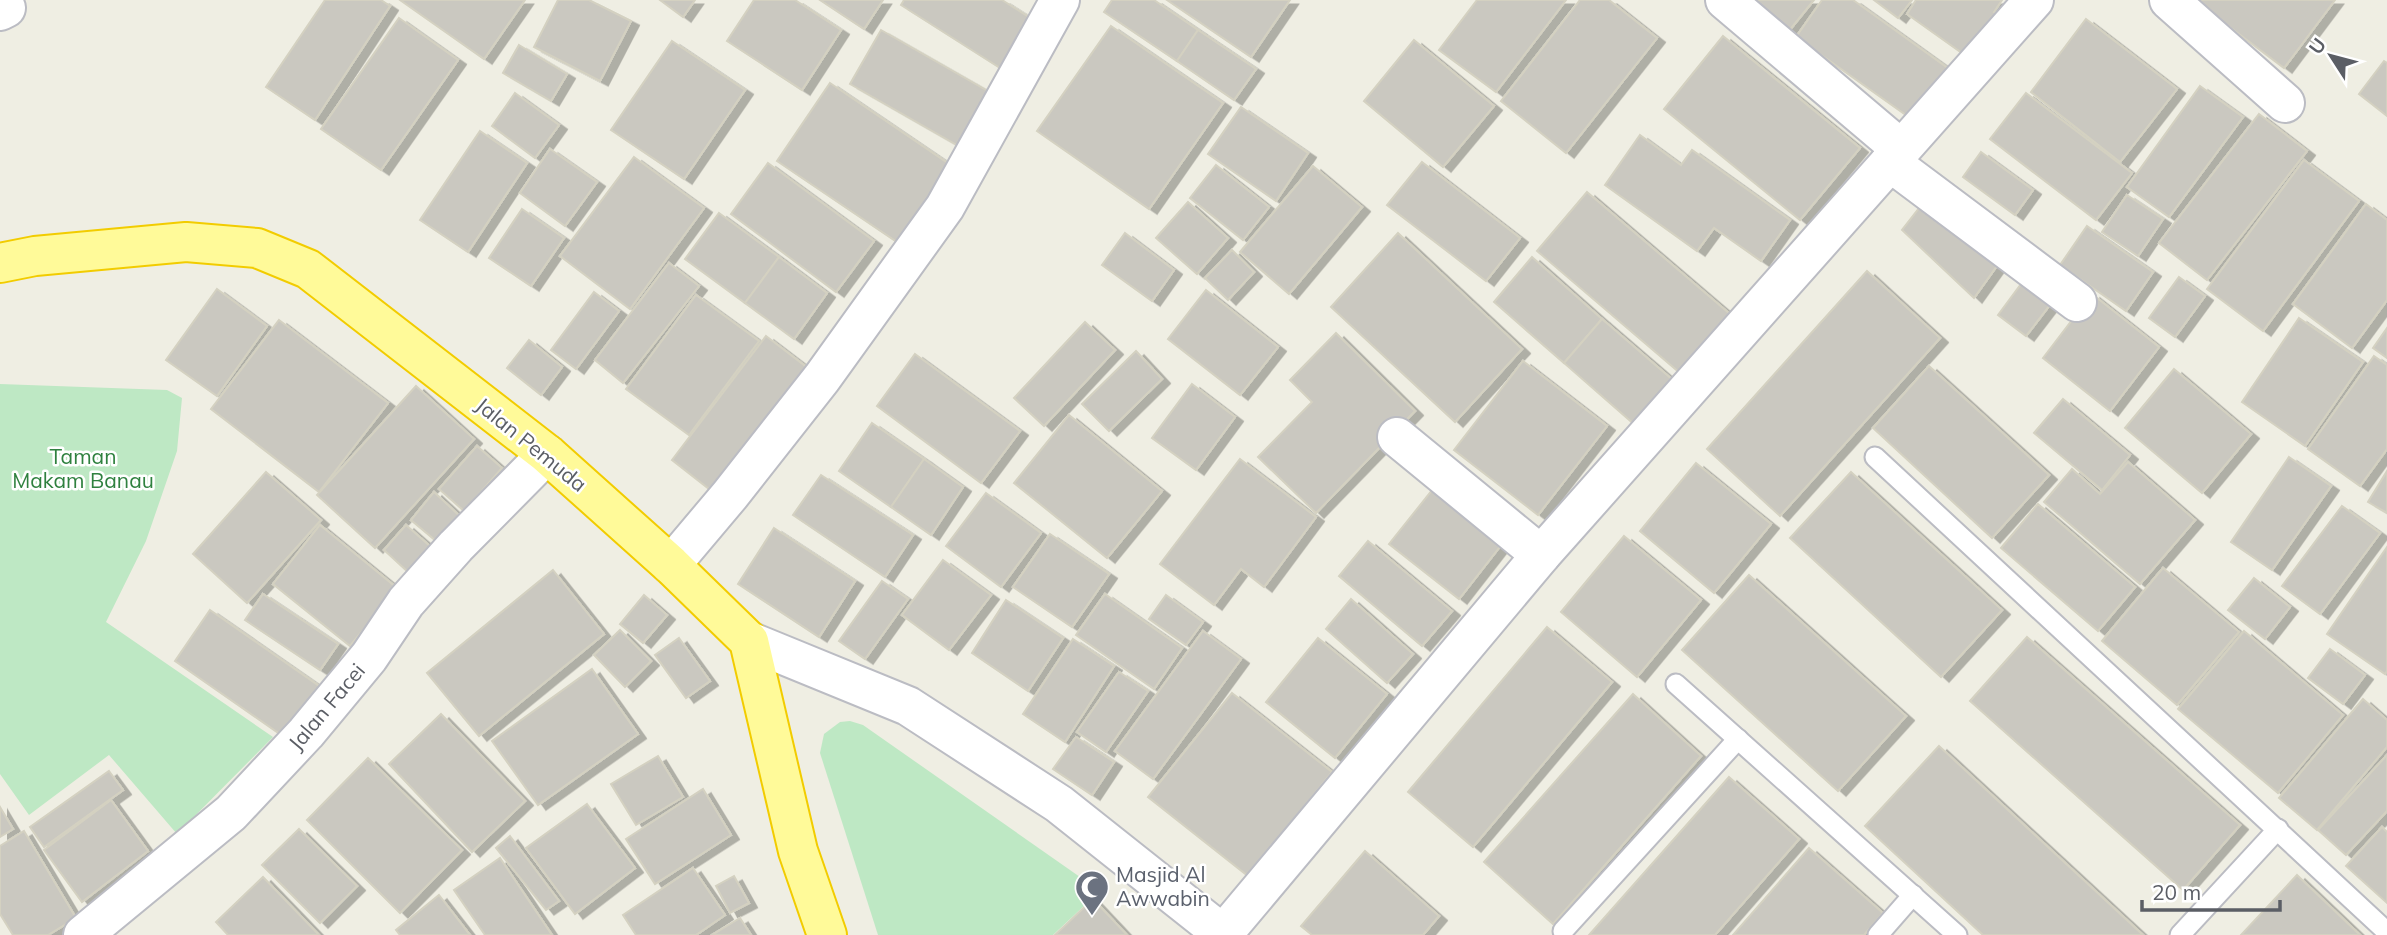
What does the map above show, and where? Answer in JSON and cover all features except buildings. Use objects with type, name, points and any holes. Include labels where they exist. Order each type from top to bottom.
[{"type":"highway","name":"Jalan Pemuda","points":[[0,263],[35,256],[186,242],[257,248],[308,269],[547,454],[671,565],[749,641]]},
{"type":"highway","points":[[749,641],[798,850],[827,935]]},
{"type":"street","points":[[671,565],[730,495],[821,378],[946,207],[1060,0]]},
{"type":"street","points":[[1725,0],[1896,156],[2077,302]]},
{"type":"street","points":[[749,641],[908,706],[1059,804],[1223,934],[1541,555],[2034,0]]},
{"type":"street","points":[[2169,0],[2285,103]]},
{"type":"street","points":[[1397,437],[1541,555]]},
{"type":"street","name":"Jalan Facei","points":[[83,935],[231,813],[306,733],[369,657],[406,602],[456,546],[547,454]]},
{"type":"lane","points":[[1875,457],[2387,932]]},
{"type":"lane","points":[[1676,684],[1956,935]]},
{"type":"lane","points":[[1563,931],[1738,739]]},
{"type":"lane","points":[[2180,935],[2278,829]]},
{"type":"lane","points":[[1878,935],[1913,895]]},
{"type":"green space","name":"Taman Makam Banau","points":[[0,384],[167,390],[182,398],[177,451],[146,541],[106,622],[273,737],[177,834],[109,755],[29,815],[0,774]]},
{"type":"green space","points":[[850,721],[863,725],[1100,891],[1053,935],[878,935],[820,753],[824,734],[840,722]]},
{"type":"place","name":"Masjid Al Awwabin","points":[[1092,917]]}]
